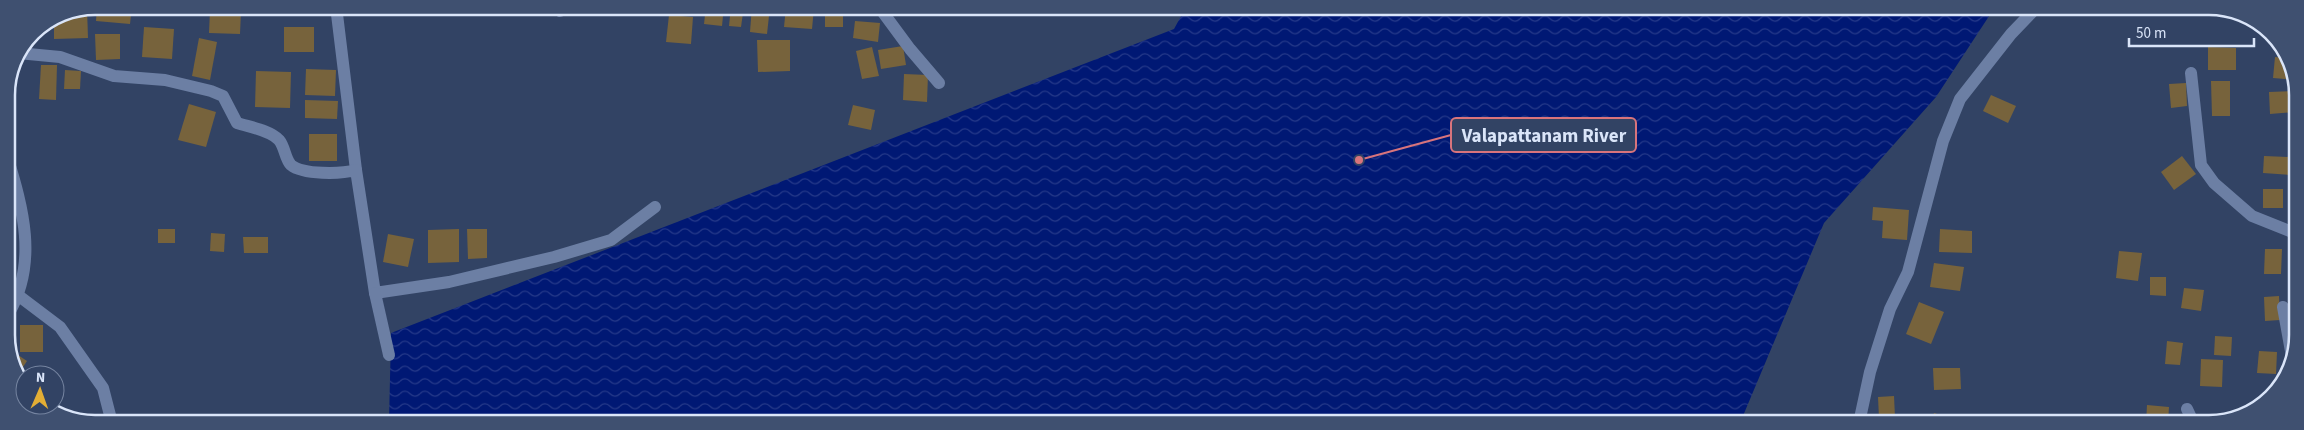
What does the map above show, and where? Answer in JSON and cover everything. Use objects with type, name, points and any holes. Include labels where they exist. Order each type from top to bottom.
[{"type":"street","points":[[337,15],[356,170],[375,293],[389,355]]},
{"type":"street","points":[[885,15],[939,84]]},
{"type":"street","points":[[1861,415],[1870,372],[1890,309],[1908,272],[1943,141],[1960,99],[2011,34],[2029,15]]},
{"type":"street","points":[[26,54],[60,57],[114,76],[165,80],[211,91],[223,96],[237,123],[279,140],[290,164],[302,171],[347,172],[356,170]]},
{"type":"street","points":[[2191,73],[2201,164],[2205,171],[2214,184],[2252,216],[2289,231]]},
{"type":"street","points":[[15,184],[26,236],[24,265],[15,291]]},
{"type":"street","points":[[375,293],[449,282],[554,257],[611,240],[655,207]]},
{"type":"street","points":[[15,295],[60,327],[103,388],[110,415]]},
{"type":"street","points":[[2283,307],[2289,338]]},
{"type":"street","points":[[2187,409],[2190,415]]},
{"type":"water","points":[[1182,15],[1990,15],[1936,97],[1824,223],[1743,415],[389,415],[391,333],[1174,29]]},
{"type":"building","points":[[96,15],[131,15],[130,24],[96,21]]},
{"type":"building","points":[[210,15],[241,15],[240,34],[209,33]]},
{"type":"building","points":[[669,15],[693,17],[691,44],[666,42]]},
{"type":"building","points":[[705,15],[723,15],[722,26],[704,24]]},
{"type":"building","points":[[730,15],[743,15],[741,27],[729,26]]},
{"type":"building","points":[[751,15],[769,15],[767,34],[750,32]]},
{"type":"building","points":[[785,15],[813,15],[812,29],[784,27]]},
{"type":"building","points":[[825,15],[843,15],[843,27],[825,27]]},
{"type":"building","points":[[87,16],[88,38],[54,39],[54,26],[64,21]]},
{"type":"building","points":[[855,21],[880,23],[878,42],[853,38]]},
{"type":"building","points":[[144,27],[174,29],[172,59],[142,57]]},
{"type":"building","points":[[284,27],[314,27],[314,52],[284,52]]},
{"type":"building","points":[[95,34],[120,34],[120,59],[96,60]]},
{"type":"building","points":[[199,38],[217,42],[210,80],[192,76]]},
{"type":"building","points":[[757,40],[790,40],[790,71],[758,72]]},
{"type":"building","points":[[903,46],[906,65],[881,69],[878,50]]},
{"type":"building","points":[[872,47],[879,76],[862,79],[856,51]]},
{"type":"building","points":[[2208,47],[2236,48],[2236,70],[2208,70]]},
{"type":"building","points":[[2275,57],[2279,57],[2287,79],[2273,78]]},
{"type":"building","points":[[41,65],[57,65],[56,100],[39,99]]},
{"type":"building","points":[[306,69],[336,70],[335,96],[305,95]]},
{"type":"building","points":[[65,70],[81,71],[80,89],[64,89]]},
{"type":"building","points":[[256,71],[291,72],[290,108],[255,107]]},
{"type":"building","points":[[904,74],[928,75],[927,102],[903,100]]},
{"type":"building","points":[[2211,81],[2230,81],[2230,116],[2212,116]]},
{"type":"building","points":[[2186,83],[2187,106],[2171,108],[2169,84]]},
{"type":"building","points":[[2289,91],[2289,113],[2270,114],[2269,92]]},
{"type":"building","points":[[1991,95],[2016,106],[2008,123],[1983,111]]},
{"type":"building","points":[[305,100],[338,101],[337,119],[305,118]]},
{"type":"building","points":[[189,104],[216,112],[206,147],[178,140]]},
{"type":"building","points":[[853,105],[875,110],[871,130],[848,125]]},
{"type":"building","points":[[309,134],[337,134],[337,161],[309,161]]},
{"type":"building","points":[[2182,156],[2196,174],[2174,190],[2161,172]]},
{"type":"building","points":[[2264,156],[2289,157],[2289,175],[2263,173]]},
{"type":"building","points":[[2263,189],[2283,189],[2283,208],[2263,208]]},
{"type":"building","points":[[1873,207],[1909,210],[1907,240],[1882,238],[1883,221],[1872,220]]},
{"type":"building","points":[[158,229],[175,229],[175,243],[158,243]]},
{"type":"building","points":[[459,229],[459,262],[428,263],[428,230]]},
{"type":"building","points":[[467,229],[487,229],[487,258],[468,259]]},
{"type":"building","points":[[1940,229],[1972,231],[1972,253],[1939,252]]},
{"type":"building","points":[[211,233],[225,234],[224,252],[210,251]]},
{"type":"building","points":[[388,234],[414,239],[408,267],[383,262]]},
{"type":"building","points":[[243,237],[268,237],[268,253],[244,253]]},
{"type":"building","points":[[2265,249],[2282,249],[2281,274],[2264,274]]},
{"type":"building","points":[[2119,251],[2142,253],[2138,281],[2116,278]]},
{"type":"building","points":[[1934,263],[1964,267],[1960,291],[1930,287]]},
{"type":"building","points":[[2150,277],[2166,277],[2166,296],[2150,295]]},
{"type":"building","points":[[2184,288],[2204,290],[2201,311],[2181,308]]},
{"type":"building","points":[[2279,296],[2280,320],[2265,321],[2264,297]]},
{"type":"building","points":[[1919,302],[1944,312],[1931,344],[1906,334]]},
{"type":"building","points":[[20,325],[43,325],[43,352],[20,352]]},
{"type":"building","points":[[2215,336],[2232,337],[2231,356],[2214,355]]},
{"type":"building","points":[[2167,341],[2183,343],[2180,365],[2165,364]]},
{"type":"building","points":[[2259,351],[2277,352],[2276,374],[2257,373]]},
{"type":"building","points":[[18,355],[27,361],[24,365],[21,365]]},
{"type":"building","points":[[2201,359],[2223,360],[2222,387],[2200,386]]},
{"type":"building","points":[[1933,368],[1960,368],[1961,389],[1934,390]]},
{"type":"building","points":[[1894,396],[1895,415],[1879,415],[1878,397]]},
{"type":"building","points":[[2147,405],[2169,407],[2169,415],[2146,415]]},
{"type":"place","name":"Valapattanam River","points":[[1359,160]]}]
